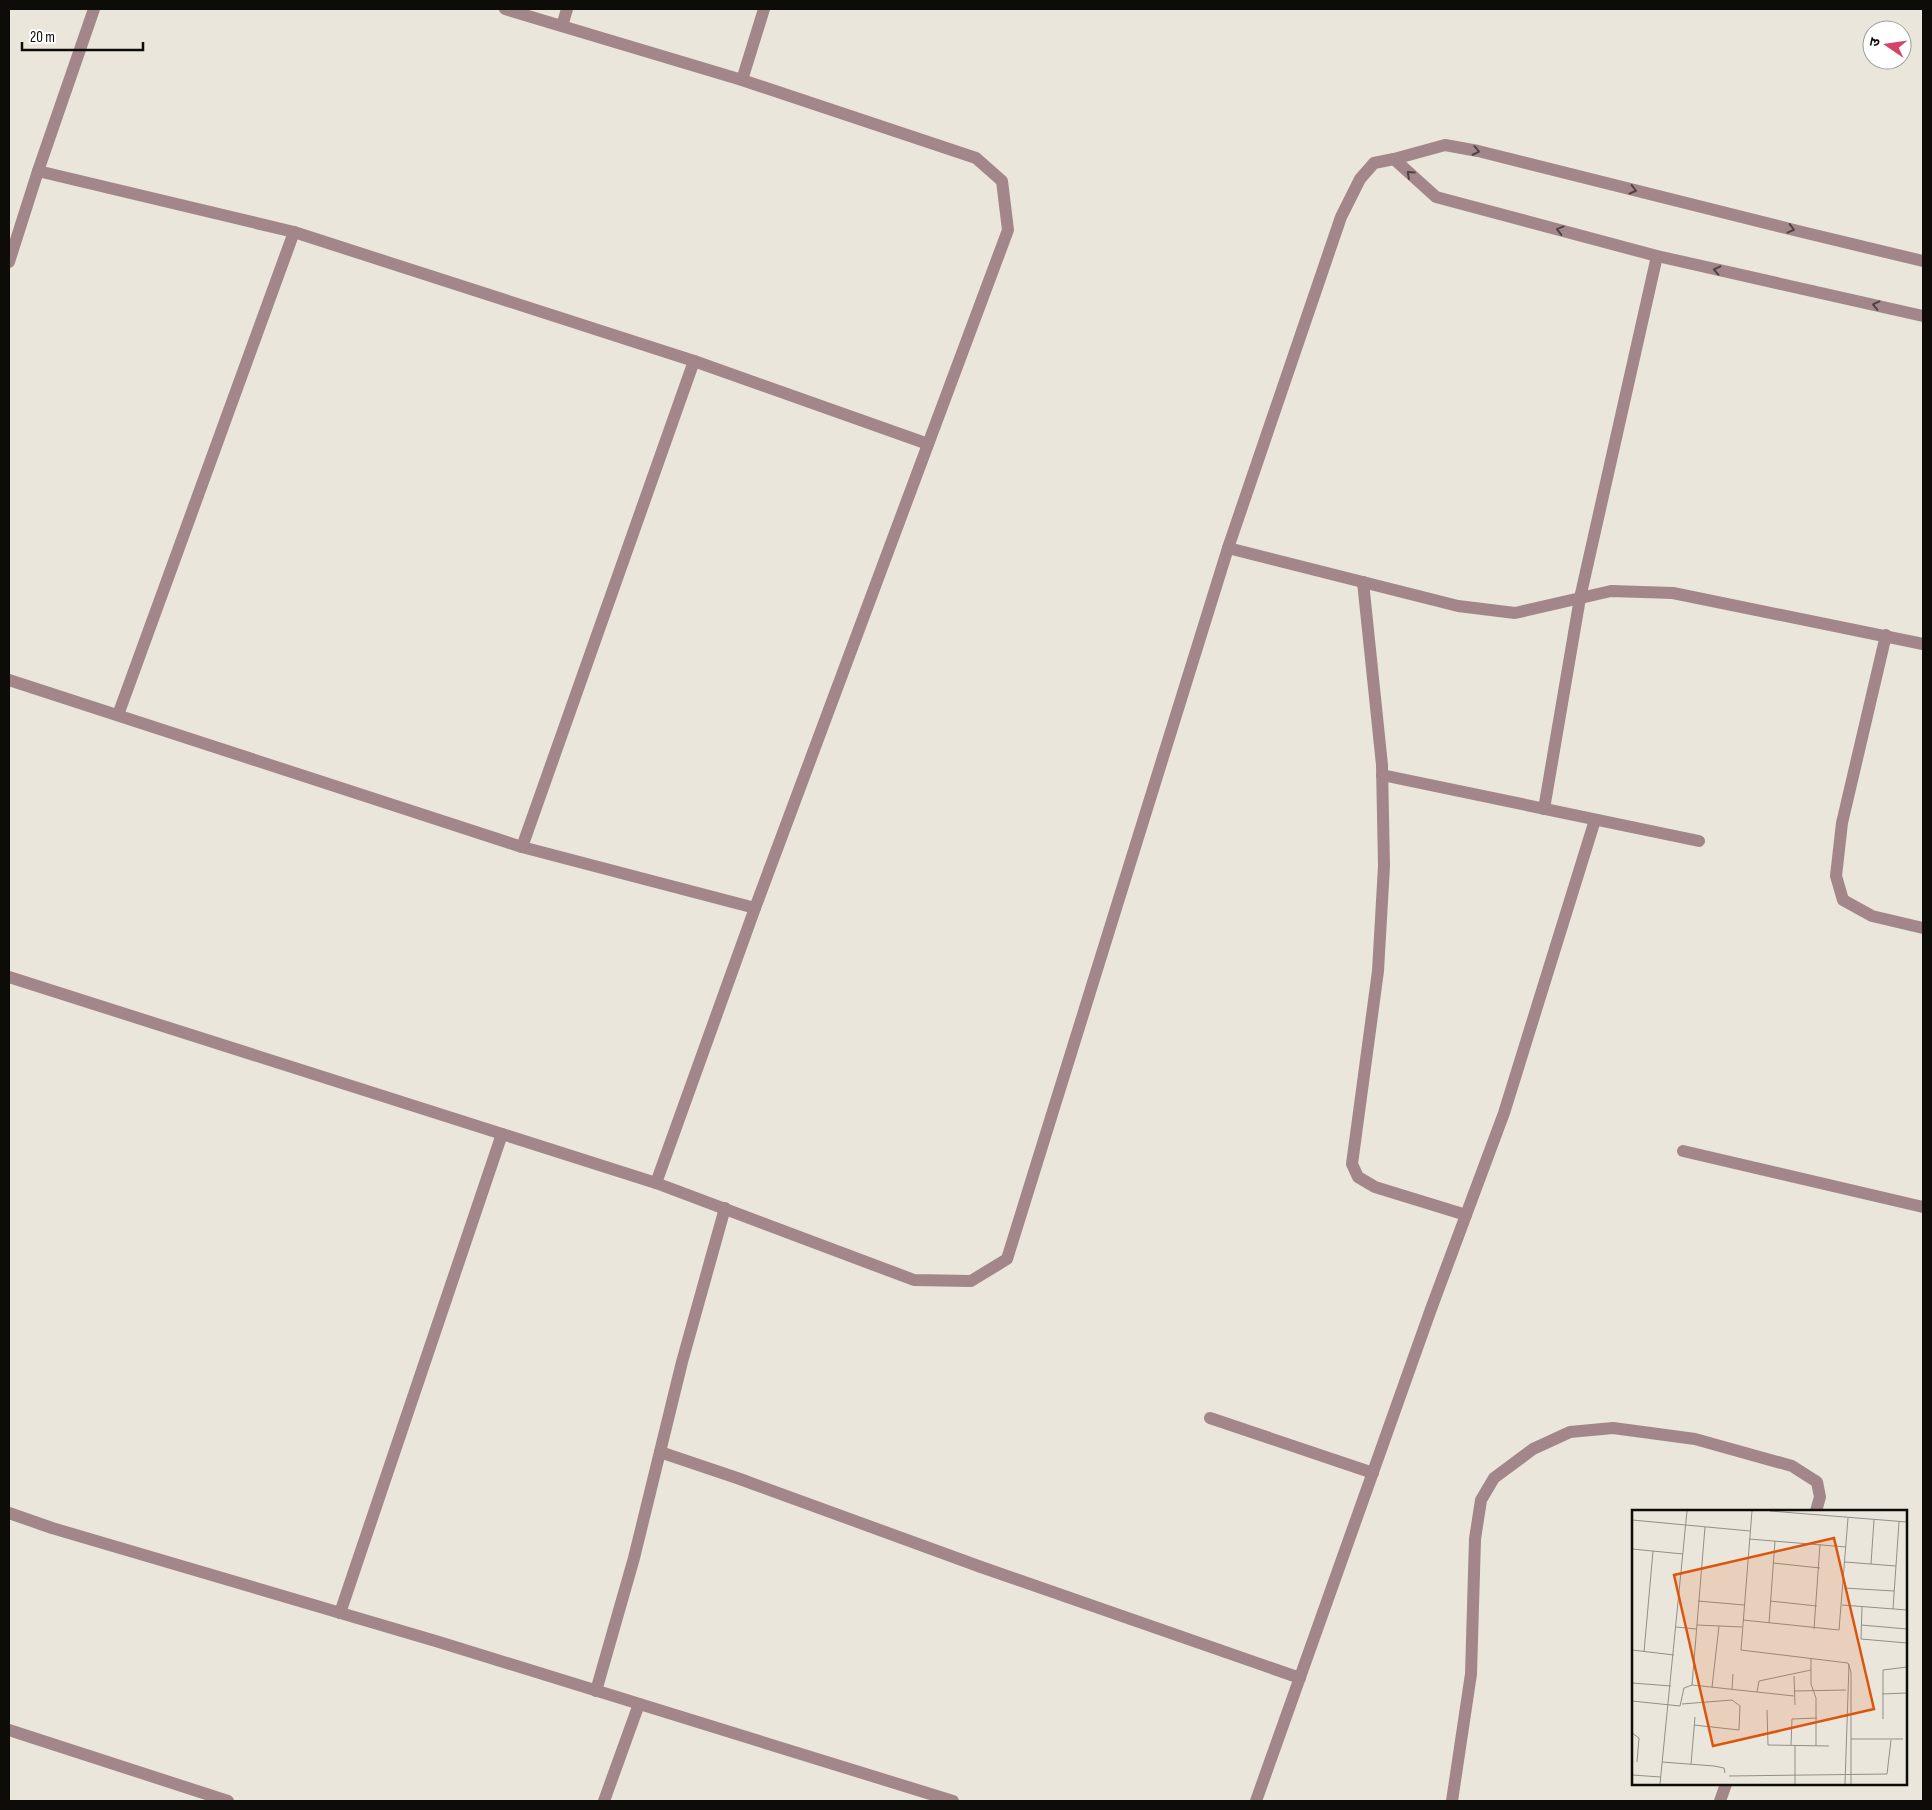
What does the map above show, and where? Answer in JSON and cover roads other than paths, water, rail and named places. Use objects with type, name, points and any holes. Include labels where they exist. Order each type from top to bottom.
[{"type":"street","points":[[9,262],[94,9]]},
{"type":"street","points":[[505,9],[742,80],[976,158],[1002,181],[1008,230],[755,908],[656,1183]]},
{"type":"street","points":[[562,26],[567,9]]},
{"type":"street","points":[[742,80],[764,9]]},
{"type":"street","points":[[9,977],[656,1183],[914,1280],[971,1281],[1007,1259],[1228,548],[1341,217],[1360,178],[1374,163],[1445,145],[1478,151],[1798,231],[1923,260]]},
{"type":"street","points":[[1394,159],[1436,197],[1658,256],[1923,316]]},
{"type":"street","points":[[38,171],[294,232],[694,361],[928,444]]},
{"type":"street","points":[[118,715],[294,232]]},
{"type":"street","points":[[1544,809],[1580,598],[1658,256]]},
{"type":"street","points":[[522,847],[694,361]]},
{"type":"street","points":[[1228,548],[1458,606],[1515,613],[1611,591],[1673,592],[1923,644]]},
{"type":"street","points":[[1363,582],[1382,776],[1384,866],[1378,971],[1352,1164],[1358,1177],[1374,1187],[1466,1215]]},
{"type":"street","points":[[1886,635],[1842,823],[1836,876],[1843,900],[1872,916],[1923,928]]},
{"type":"street","points":[[9,680],[522,847],[755,908]]},
{"type":"street","points":[[1382,776],[1699,841]]},
{"type":"street","points":[[1256,1801],[1372,1473],[1504,1114],[1595,820]]},
{"type":"street","points":[[340,1613],[502,1134]]},
{"type":"street","points":[[1683,1151],[1923,1207]]},
{"type":"street","points":[[596,1691],[634,1558],[682,1362],[725,1208]]},
{"type":"street","points":[[1210,1418],[1372,1473]]},
{"type":"street","points":[[1452,1801],[1470,1674],[1476,1539],[1481,1500],[1494,1478],[1533,1449],[1570,1432],[1613,1428],[1695,1439],[1792,1466],[1817,1482],[1820,1497],[1816,1510]]},
{"type":"street","points":[[660,1452],[1300,1678]]},
{"type":"street","points":[[9,1513],[52,1528],[340,1613],[953,1801]]},
{"type":"street","points":[[604,1801],[639,1704]]},
{"type":"street","points":[[9,1730],[228,1801]]},
{"type":"street","points":[[1720,1801],[1726,1785]]}]
